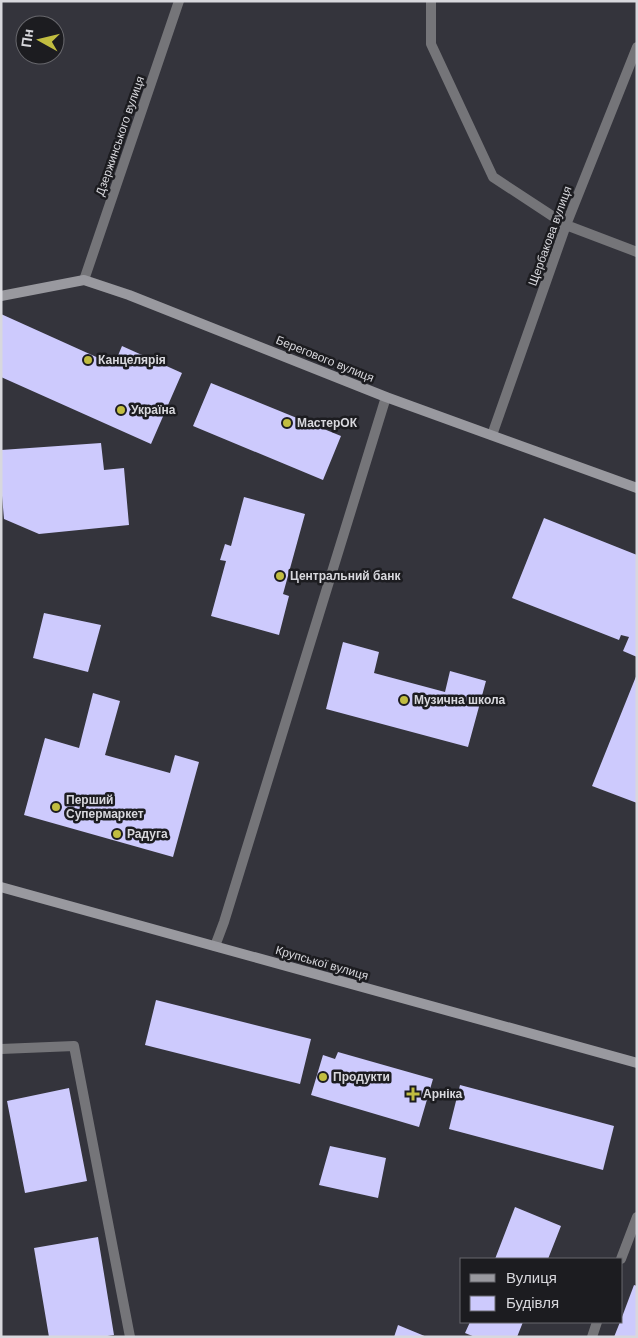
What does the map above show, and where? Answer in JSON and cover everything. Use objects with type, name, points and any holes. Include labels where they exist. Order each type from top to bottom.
[{"type":"street","name":"Дзержинського вулиця","points":[[84,280],[179,1]]},
{"type":"street","points":[[431,1],[432,44],[493,177],[566,224],[637,252]]},
{"type":"street","name":"Щербакова вулиця","points":[[492,435],[566,224],[637,47]]},
{"type":"street","name":"Берегового вулиця","points":[[1,296],[84,280],[129,295],[386,397],[637,488]]},
{"type":"street","points":[[215,946],[386,397]]},
{"type":"street","name":"Крупської вулиця","points":[[1,887],[637,1063]]},
{"type":"street","points":[[1,1049],[74,1046],[130,1337]]},
{"type":"street","points":[[621,1258],[637,1218]]},
{"type":"street","points":[[592,1337],[597,1323]]},
{"type":"building","name":"Україна","points":[[1,314],[114,365],[122,346],[182,373],[151,444],[1,377]]},
{"type":"building","points":[[211,383],[341,436],[323,480],[193,426]]},
{"type":"building","points":[[101,443],[104,470],[124,468],[129,525],[39,534],[4,519],[1,450]]},
{"type":"building","points":[[244,497],[305,514],[283,594],[289,596],[279,635],[211,616],[226,561],[220,560],[225,544],[231,546]]},
{"type":"building","points":[[544,518],[637,555],[637,657],[623,651],[629,637],[621,635],[619,640],[512,598]]},
{"type":"building","points":[[44,613],[101,625],[88,672],[33,658]]},
{"type":"building","name":"Музична школа","points":[[343,642],[379,652],[374,673],[445,692],[450,671],[486,681],[468,747],[326,709]]},
{"type":"building","points":[[637,674],[637,803],[592,786]]},
{"type":"building","points":[[93,693],[120,701],[105,755],[170,773],[175,755],[199,762],[173,857],[24,815],[45,738],[79,748]]},
{"type":"building","points":[[156,1000],[311,1039],[300,1084],[145,1045]]},
{"type":"building","points":[[338,1052],[433,1079],[419,1127],[311,1095],[323,1055],[335,1059]]},
{"type":"building","points":[[460,1085],[614,1126],[603,1170],[449,1129]]},
{"type":"building","points":[[69,1088],[87,1181],[25,1193],[7,1101]]},
{"type":"building","points":[[330,1146],[386,1158],[378,1198],[319,1185]]},
{"type":"building","points":[[515,1207],[561,1226],[548,1258],[495,1258]]},
{"type":"building","points":[[98,1237],[114,1335],[101,1337],[49,1337],[34,1248]]},
{"type":"building","points":[[634,1285],[637,1286],[637,1337],[614,1337],[620,1323],[623,1323],[623,1314]]},
{"type":"building","points":[[470,1323],[523,1323],[517,1337],[475,1337],[465,1333]]},
{"type":"building","points":[[398,1325],[427,1337],[394,1337]]},
{"type":"place","name":"Канцелярія","points":[[88,360]]},
{"type":"place","name":"Україна","points":[[121,410]]},
{"type":"place","name":"МастерОК","points":[[287,423]]},
{"type":"place","name":"Центральний банк","points":[[280,576]]},
{"type":"place","name":"Музична школа","points":[[404,700]]},
{"type":"place","name":"Перший Супермаркет","points":[[56,807]]},
{"type":"place","name":"Радуга","points":[[117,834]]},
{"type":"place","name":"Продукти","points":[[323,1077]]},
{"type":"place","name":"Арніка","points":[[413,1094]]}]
